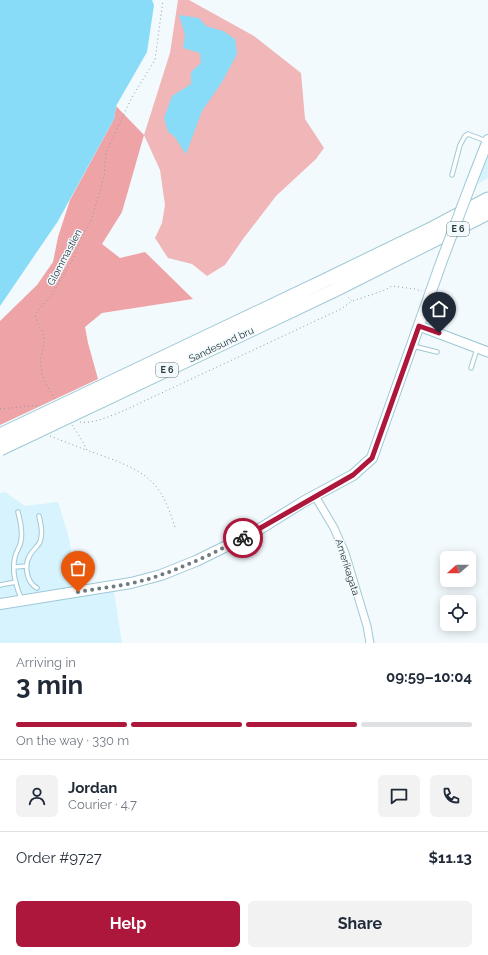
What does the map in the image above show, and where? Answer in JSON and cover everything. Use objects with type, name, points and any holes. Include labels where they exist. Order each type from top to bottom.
[{"type":"highway","name":"E 6","points":[[331,285],[433,228],[488,200]]},
{"type":"highway","name":"E 6","points":[[331,285],[488,213]]},
{"type":"highway","name":"Sandesund bru","points":[[0,435],[331,285]]},
{"type":"highway","name":"Sandesund bru","points":[[0,449],[331,285]]},
{"type":"main road","points":[[0,604],[131,583],[161,575],[196,561],[255,532],[353,475],[372,458],[440,263],[488,141]]},
{"type":"street","points":[[419,326],[488,352]]},
{"type":"street","name":"Amerikagata","points":[[315,496],[334,528],[345,553],[367,626],[370,643]]},
{"type":"lane","points":[[452,175],[460,145],[465,136],[468,134],[488,141]]},
{"type":"lane","points":[[412,345],[437,352]]},
{"type":"lane","points":[[471,368],[477,349]]},
{"type":"lane","points":[[18,512],[21,540],[14,558],[14,567],[16,582],[23,601]]},
{"type":"lane","points":[[37,588],[30,582],[27,574],[27,561],[40,541],[41,529],[39,516]]},
{"type":"lane","points":[[14,567],[27,566]]},
{"type":"lane","points":[[0,585],[16,582]]},
{"type":"path","name":"Glommastien","points":[[56,402],[42,374],[40,360],[44,344],[44,336],[35,317],[36,312],[51,296],[73,259],[82,236],[91,220],[104,177],[106,152],[132,97],[155,60],[163,0]]},
{"type":"path","points":[[80,422],[86,423],[123,411],[341,309],[352,301],[385,290],[392,286],[415,289],[429,294]]},
{"type":"path","points":[[348,297],[352,301]]},
{"type":"path","points":[[0,409],[45,404]]},
{"type":"path","points":[[72,425],[80,436],[87,450]]},
{"type":"path","points":[[45,434],[126,466],[142,474],[153,483],[168,507],[175,527]]},
{"type":"shaded area","points":[[178,0],[189,0],[254,36],[301,73],[305,119],[324,148],[316,159],[276,196],[225,265],[207,276],[192,264],[168,258],[155,238],[162,223],[165,205],[160,170],[144,135],[170,53]]},
{"type":"shaded area","points":[[116,106],[144,135],[122,212],[102,244],[120,258],[145,252],[193,299],[102,313],[85,327],[98,379],[0,425],[0,321],[37,285],[53,262],[58,237],[70,200],[114,119]]},
{"type":"shaded area","points":[[488,152],[488,178],[478,184]]},
{"type":"shaded area","points":[[5,492],[25,506],[58,502],[69,538],[78,591],[113,586],[122,643],[0,643],[0,493]]},
{"type":"water","points":[[0,0],[152,0],[154,5],[147,52],[116,106],[114,119],[58,221],[0,306]]},
{"type":"water","points":[[179,15],[199,18],[206,26],[223,31],[235,39],[237,54],[222,82],[202,111],[186,154],[176,139],[168,132],[164,118],[172,96],[191,84],[191,72],[201,63],[200,53],[183,48],[185,35]]},
{"type":"way so far","points":[[78,592],[131,583],[161,575],[196,561],[243,538]]},
{"type":"route","points":[[243,538],[303,502],[353,475],[366,465],[372,458],[419,326],[439,333]]}]
